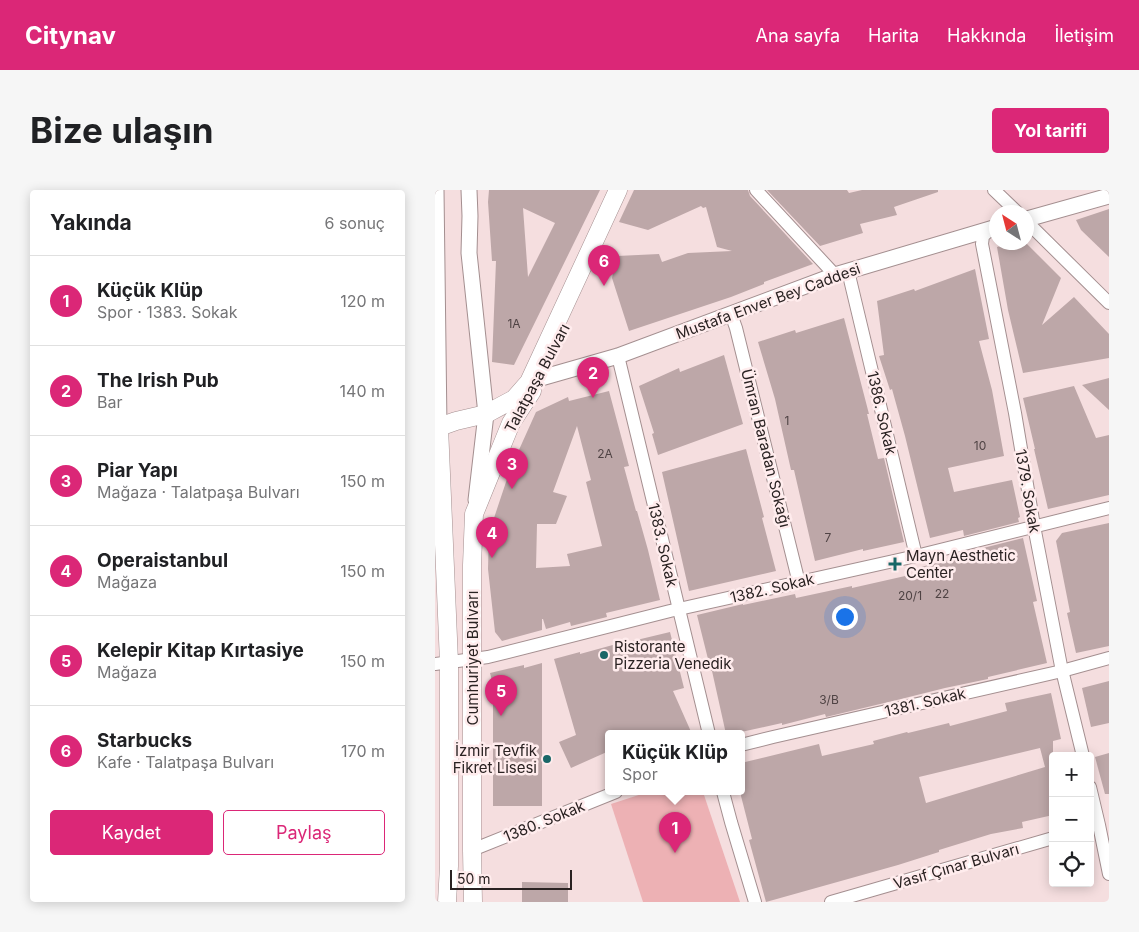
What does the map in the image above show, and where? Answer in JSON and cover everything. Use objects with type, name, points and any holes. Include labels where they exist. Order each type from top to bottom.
[{"type":"main road","name":"Talatpaşa Bulvarı","points":[[486,414],[514,399],[529,382],[618,190]]},
{"type":"main road","name":"Talatpaşa Bulvarı","points":[[474,514],[511,423],[541,378],[629,190]]},
{"type":"main road","points":[[437,427],[486,414]]},
{"type":"main road","name":"Cumhuriyet Bulvarı","points":[[437,427],[449,866],[447,902]]},
{"type":"main road","name":"Cumhuriyet Bulvarı","points":[[473,902],[472,565],[474,514]]},
{"type":"street","name":"Cumhuriyet Bulvarı","points":[[436,190],[437,427]]},
{"type":"street","name":"Cumhuriyet Bulvarı","points":[[469,190],[469,253],[486,414],[474,514]]},
{"type":"street","points":[[756,190],[841,273]]},
{"type":"street","points":[[994,190],[1010,205]]},
{"type":"street","points":[[1034,217],[1089,196],[1109,196]]},
{"type":"street","points":[[1034,227],[1109,303]]},
{"type":"street","name":"Mustafa Enver Bey Caddesi","points":[[541,378],[618,356],[841,273],[989,229]]},
{"type":"street","name":"1379. Sokak","points":[[989,232],[983,236],[983,244],[1062,672],[1082,752]]},
{"type":"street","name":"1386. Sokak","points":[[841,273],[916,556]]},
{"type":"street","name":"Ümran Baradan Sokağı","points":[[731,314],[741,347],[799,583]]},
{"type":"street","name":"1383. Sokak","points":[[618,356],[708,730]]},
{"type":"street","name":"1382. Sokak","points":[[442,663],[488,657],[679,609],[916,556],[1109,508]]},
{"type":"street","name":"1381. Sokak","points":[[745,744],[1062,672],[1109,658]]},
{"type":"street","name":"1380. Sokak","points":[[472,850],[609,795]]},
{"type":"street","points":[[724,795],[755,902]]},
{"type":"street","points":[[1093,797],[1109,874]]},
{"type":"street","name":"Vasıf Çınar Bulvarı","points":[[831,902],[1049,839]]},
{"type":"shaded area","points":[[639,795],[704,795],[740,902],[643,902],[611,804]]},
{"type":"building","points":[[489,190],[600,190],[514,365],[492,362],[496,261],[492,261],[488,202]],"holes":[[[523,208],[555,223],[528,277]]]},
{"type":"building","points":[[634,190],[748,190],[750,196],[813,264],[764,282],[764,284],[731,297],[629,331],[612,278],[617,256],[659,254],[662,262],[688,253],[732,251],[717,247],[706,207],[703,208],[701,206],[648,230],[619,222]]},
{"type":"building","points":[[767,190],[847,190],[849,193],[862,190],[938,190],[938,192],[894,207],[897,215],[860,224],[863,233],[820,246]]},
{"type":"building","points":[[1109,209],[1109,257],[1081,230],[1076,220]]},
{"type":"building","points":[[998,250],[1033,250],[1061,278],[1042,325],[1074,297],[1109,334],[1109,358],[1023,373],[1008,310]]},
{"type":"building","points":[[975,269],[989,339],[979,341],[992,390],[1004,456],[948,468],[954,492],[1012,480],[1020,517],[1018,518],[1019,522],[964,536],[963,530],[930,538],[892,389],[890,390],[879,356],[884,355],[877,301],[914,289],[915,291]]},
{"type":"building","points":[[844,318],[869,414],[867,414],[878,459],[884,458],[904,542],[863,551],[863,549],[815,561],[794,470],[791,470],[775,399],[758,342],[795,330],[796,333]]},
{"type":"building","points":[[724,355],[743,424],[658,455],[652,434],[654,433],[639,386],[679,368],[680,372]]},
{"type":"building","points":[[1109,378],[1109,410],[1082,385]]},
{"type":"building","points":[[1074,386],[1096,438],[1109,435],[1109,495],[1048,509],[1023,398]]},
{"type":"building","points":[[609,391],[629,466],[624,467],[660,600],[606,613],[607,617],[571,626],[570,622],[546,629],[542,619],[542,630],[502,641],[495,632],[488,569],[489,533],[506,482],[536,412],[568,397],[569,401]],"holes":[[[577,426],[591,480],[586,482],[602,546],[567,554],[570,566],[536,568],[537,524],[556,524],[567,496],[553,492]]]},
{"type":"building","points":[[746,449],[776,571],[689,591],[662,472]]},
{"type":"building","points":[[1109,523],[1109,646],[1076,653],[1067,613],[1070,612],[1056,541],[1062,533]]},
{"type":"building","points":[[1023,538],[1037,601],[1033,602],[1047,663],[988,677],[988,679],[826,717],[825,714],[782,725],[782,723],[745,731],[725,730],[697,615],[795,594],[796,598],[914,574],[913,569],[968,555],[967,552]]},
{"type":"building","points":[[670,632],[684,688],[673,691],[690,730],[605,730],[605,753],[571,768],[559,742],[576,735],[554,659]]},
{"type":"building","points":[[542,663],[542,806],[493,806],[493,704],[498,704],[490,673],[524,665],[524,668]]},
{"type":"building","points":[[1109,681],[1109,723],[1091,727],[1082,688]]},
{"type":"building","points":[[1051,693],[1061,739],[1053,741],[1053,752],[1049,752],[1049,816],[1022,822],[1023,828],[991,834],[898,865],[766,902],[749,840],[752,839],[741,796],[745,795],[745,762],[819,744],[822,756],[874,744],[873,741],[907,732],[949,723],[950,726],[1007,711],[1005,703]],"holes":[[[1040,748],[1045,767],[926,803],[919,777]]]},
{"type":"building","points":[[1109,753],[1109,794],[1105,794],[1095,757]]},
{"type":"building","points":[[522,882],[568,883],[568,902],[522,902]]},
{"type":"place","name":"Starbucks","points":[[604,286]]},
{"type":"place","name":"The Irish Pub","points":[[593,398]]},
{"type":"place","name":"Piar Yapı","points":[[512,489]]},
{"type":"place","name":"Operaistanbul","points":[[492,558]]},
{"type":"place","name":"Mayn Aesthetic Center","points":[[895,564]]},
{"type":"place","name":"Ristorante Pizzeria Venedik","points":[[604,655]]},
{"type":"place","name":"Kelepir Kitap Kırtasiye","points":[[501,716]]},
{"type":"place","name":"İzmir Tevfik Fikret Lisesi","points":[[547,759]]},
{"type":"place","name":"Küçük Klüp","points":[[675,853]]}]
